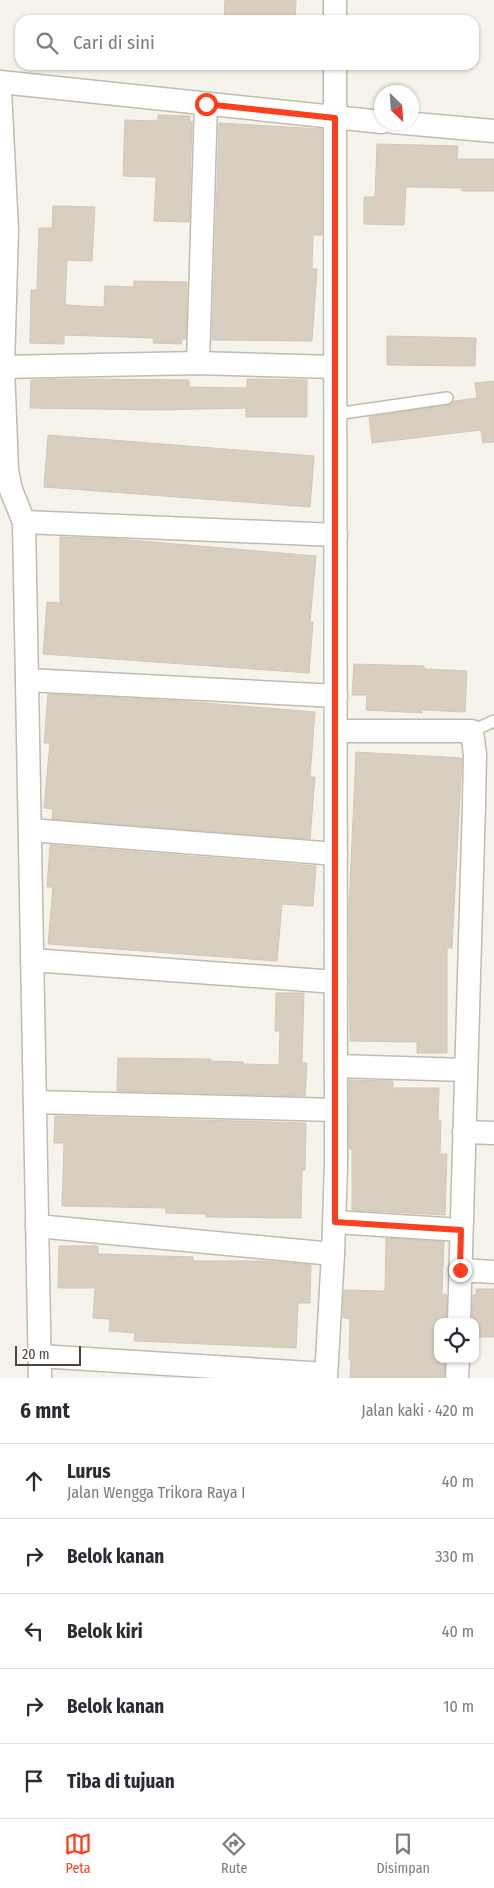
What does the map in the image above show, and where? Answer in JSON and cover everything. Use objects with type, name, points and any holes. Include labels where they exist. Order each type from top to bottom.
[{"type":"street","points":[[335,0],[335,15]]},
{"type":"street","points":[[0,90],[6,230],[3,367],[7,470],[11,490],[24,522],[39,1367],[326,1376],[335,1222],[336,1110],[335,70]]},
{"type":"street","points":[[0,82],[374,121]]},
{"type":"street","points":[[198,363],[206,104]]},
{"type":"street","points":[[419,124],[494,131]]},
{"type":"street","points":[[3,367],[198,363],[336,367]]},
{"type":"street","points":[[24,522],[336,535]]},
{"type":"street","points":[[27,680],[336,696]]},
{"type":"street","points":[[336,731],[472,731],[484,804],[466,1070],[459,1318]]},
{"type":"street","points":[[30,830],[336,854]]},
{"type":"street","points":[[32,960],[336,982]]},
{"type":"street","points":[[336,1066],[466,1070]]},
{"type":"street","points":[[35,1102],[336,1110]]},
{"type":"street","points":[[464,1132],[494,1133]]},
{"type":"street","points":[[335,1222],[461,1230]]},
{"type":"street","points":[[37,1226],[333,1254]]},
{"type":"street","points":[[460,1270],[494,1272]]},
{"type":"street","points":[[457,1378],[458,1363]]},
{"type":"lane","points":[[336,414],[447,398]]},
{"type":"lane","points":[[472,731],[494,721]]},
{"type":"building","points":[[225,0],[296,0],[295,15],[224,15]]},
{"type":"building","points":[[158,115],[190,116],[190,122],[192,122],[189,222],[154,221],[156,177],[123,176],[125,120],[158,121]]},
{"type":"building","points":[[219,123],[322,129],[322,235],[313,235],[312,269],[317,269],[312,341],[212,340]]},
{"type":"building","points":[[377,144],[458,146],[457,159],[494,159],[494,191],[462,191],[462,188],[406,187],[404,225],[364,224],[364,197],[375,197]]},
{"type":"building","points":[[53,206],[95,207],[92,261],[67,260],[65,305],[104,307],[105,286],[134,287],[134,281],[187,282],[186,339],[182,339],[181,344],[153,343],[154,338],[64,335],[64,344],[30,343],[31,290],[37,290],[39,228],[52,228]]},
{"type":"building","points":[[387,336],[476,338],[475,366],[387,365]]},
{"type":"building","points":[[247,379],[307,380],[307,417],[246,417],[246,408],[157,410],[30,408],[31,380],[189,380],[189,387],[247,388]]},
{"type":"building","points":[[494,381],[494,442],[483,443],[481,430],[372,443],[369,417],[448,405],[454,401],[477,398],[475,383]]},
{"type":"building","points":[[48,435],[314,456],[310,507],[44,487]]},
{"type":"building","points":[[60,537],[118,539],[316,556],[310,622],[313,622],[309,673],[43,654],[47,602],[60,603]]},
{"type":"building","points":[[354,664],[424,666],[424,669],[467,671],[465,712],[422,710],[422,713],[366,710],[367,695],[352,695]]},
{"type":"building","points":[[48,694],[180,701],[315,712],[310,777],[315,777],[310,839],[52,819],[53,809],[44,808],[50,743],[44,743]]},
{"type":"building","points":[[356,752],[462,758],[452,948],[447,948],[447,1053],[417,1053],[417,1042],[350,1041],[349,907]]},
{"type":"building","points":[[50,845],[316,866],[313,906],[282,904],[277,961],[48,944],[53,887],[47,887]]},
{"type":"building","points":[[276,993],[304,993],[302,1063],[307,1063],[305,1096],[117,1091],[118,1058],[211,1059],[211,1061],[243,1062],[243,1064],[279,1065],[280,1031],[275,1031]]},
{"type":"building","points":[[349,1080],[393,1081],[393,1088],[439,1088],[438,1120],[441,1120],[440,1154],[447,1154],[445,1215],[352,1210],[352,1149],[349,1149]]},
{"type":"building","points":[[55,1116],[306,1123],[305,1170],[302,1170],[301,1218],[206,1217],[206,1214],[166,1213],[166,1208],[62,1206],[64,1143],[54,1143]]},
{"type":"building","points":[[386,1238],[444,1242],[442,1294],[447,1295],[446,1318],[434,1318],[434,1363],[445,1363],[444,1378],[350,1378],[350,1319],[343,1318],[344,1290],[385,1291]]},
{"type":"building","points":[[59,1246],[98,1246],[98,1254],[193,1257],[193,1261],[263,1261],[311,1265],[310,1303],[298,1303],[296,1348],[134,1341],[135,1333],[109,1331],[110,1319],[93,1318],[95,1288],[58,1288]]},
{"type":"building","points":[[476,1289],[494,1289],[494,1337],[479,1337],[479,1318],[472,1318],[473,1295],[476,1295]]},
{"type":"route","points":[[206,104],[335,118],[335,1222],[461,1230],[460,1270]]}]
